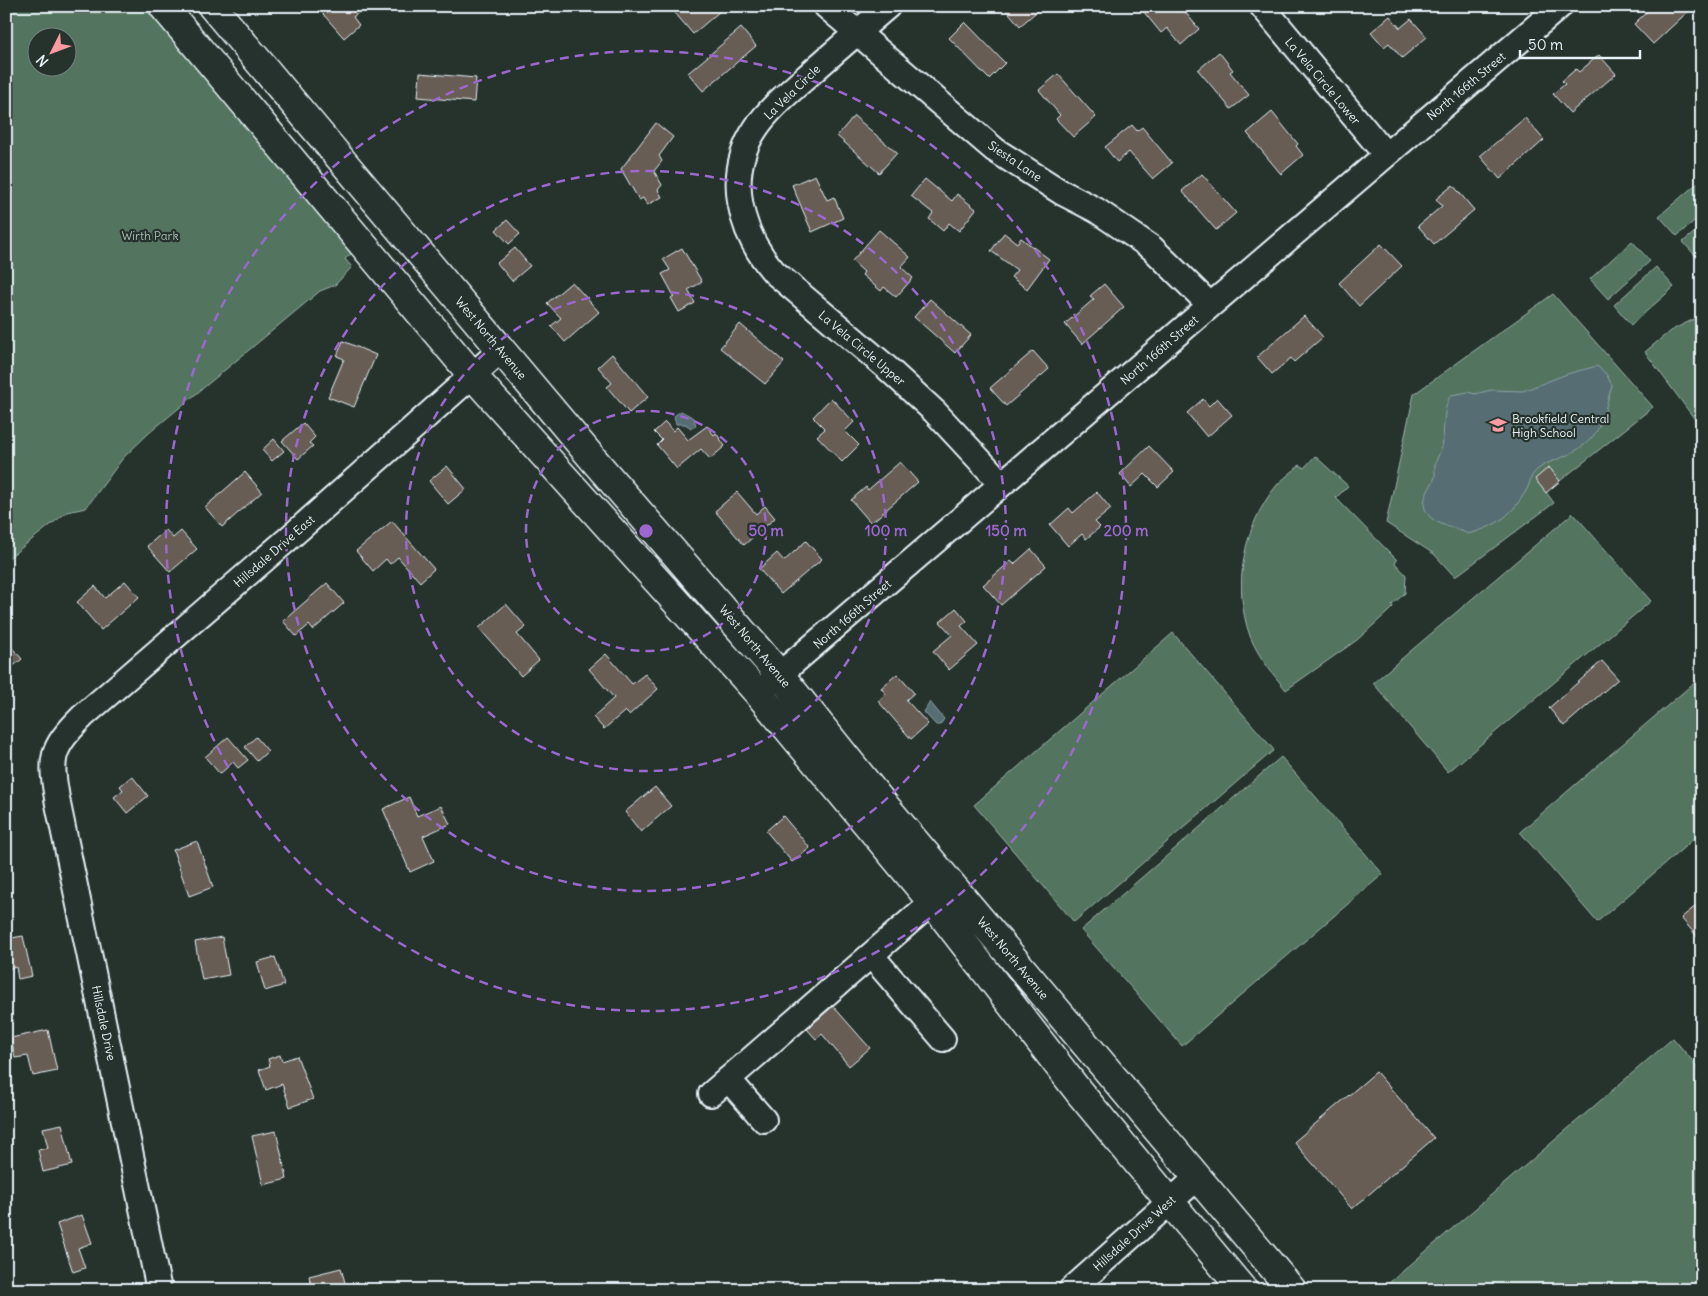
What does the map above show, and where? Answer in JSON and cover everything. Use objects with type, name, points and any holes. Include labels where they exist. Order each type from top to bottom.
[{"type":"main road","points":[[163,6],[473,376],[758,693],[932,902],[1079,1092],[1243,1290]]},
{"type":"main road","name":"West North Avenue","points":[[212,6],[501,350],[780,675],[881,801],[1292,1290]]},
{"type":"street","name":"Siesta Lane","points":[[826,6],[996,150],[1061,192],[1096,210],[1152,248],[1210,305]]},
{"type":"street","name":"La Vela Circle","points":[[740,202],[739,172],[755,129],[774,106],[888,6]]},
{"type":"street","name":"La Vela Circle Lower","points":[[1262,6],[1386,154]]},
{"type":"street","name":"North 166th Street","points":[[758,693],[1560,6]]},
{"type":"street","name":"La Vela Circle Upper","points":[[740,202],[742,216],[750,238],[760,256],[774,272],[885,366],[935,412],[1002,484]]},
{"type":"street","name":"Hillsdale Drive East","points":[[53,756],[66,733],[83,716],[501,350]]},
{"type":"street","name":"Hillsdale Drive","points":[[53,756],[58,804],[159,1290]]},
{"type":"street","points":[[764,1120],[720,1087],[932,902]]},
{"type":"street","points":[[871,955],[943,1039]]},
{"type":"street","name":"Hillsdale Drive West","points":[[1071,1290],[1198,1176]]},
{"type":"green space","name":"Wirth Park","points":[[6,6],[147,6],[353,252],[345,259],[352,267],[335,285],[320,291],[149,433],[123,458],[86,508],[67,512],[6,560]]},
{"type":"green space","points":[[1702,179],[1702,214],[1677,236],[1659,216]]},
{"type":"green space","points":[[1702,226],[1702,261],[1701,262],[1683,242]]},
{"type":"green space","points":[[1632,241],[1650,261],[1608,299],[1590,279]]},
{"type":"green space","points":[[1656,267],[1674,287],[1631,325],[1614,305]]},
{"type":"green space","points":[[1553,294],[1653,407],[1546,492],[1554,503],[1455,577],[1434,554],[1386,523],[1414,394]]},
{"type":"green space","points":[[1702,315],[1702,429],[1645,352],[1670,331]]},
{"type":"green space","points":[[1315,456],[1348,486],[1336,498],[1397,560],[1395,563],[1406,575],[1405,593],[1392,605],[1393,607],[1389,611],[1357,640],[1286,690],[1261,658],[1250,636],[1242,597],[1244,557],[1256,519],[1265,501],[1277,485],[1300,465],[1304,468]]},
{"type":"green space","points":[[1573,513],[1651,601],[1448,772],[1373,683]]},
{"type":"green space","points":[[1173,633],[1274,750],[1074,922],[974,805]]},
{"type":"green space","points":[[1702,676],[1702,832],[1597,922],[1520,832]]},
{"type":"green space","points":[[1281,757],[1383,874],[1182,1046],[1081,930]]},
{"type":"green space","points":[[1673,1038],[1702,1072],[1702,1290],[1381,1290]]},
{"type":"water","points":[[1597,366],[1606,374],[1612,385],[1602,420],[1593,437],[1576,451],[1539,468],[1532,476],[1527,489],[1510,513],[1488,527],[1468,534],[1440,524],[1427,513],[1424,503],[1426,494],[1435,477],[1435,467],[1442,447],[1446,406],[1451,395],[1468,392],[1475,394],[1491,390],[1523,391],[1567,374]]},
{"type":"water","points":[[681,411],[694,418],[696,426],[691,428],[685,424],[676,424],[674,416]]},
{"type":"water","points":[[930,702],[944,719],[940,725],[936,725],[924,712]]},
{"type":"building","points":[[316,6],[366,6],[353,17],[359,25],[344,38]]},
{"type":"building","points":[[669,6],[726,6],[693,34]]},
{"type":"building","points":[[1003,6],[1043,6],[1020,26]]},
{"type":"building","points":[[1139,6],[1180,6],[1199,29],[1181,45],[1167,28],[1161,33]]},
{"type":"building","points":[[1653,6],[1694,6],[1653,44],[1634,24]]},
{"type":"building","points":[[1390,16],[1400,28],[1411,19],[1427,37],[1402,58],[1389,43],[1384,47],[1371,32]]},
{"type":"building","points":[[965,22],[1005,63],[989,79],[949,38]]},
{"type":"building","points":[[741,28],[756,46],[703,91],[688,73]]},
{"type":"building","points":[[1219,52],[1233,70],[1230,72],[1249,95],[1231,109],[1198,70]]},
{"type":"building","points":[[1599,55],[1616,74],[1570,113],[1553,94],[1565,84],[1562,81],[1576,69],[1579,72]]},
{"type":"building","points":[[420,73],[476,78],[474,102],[418,97]]},
{"type":"building","points":[[1058,74],[1096,117],[1073,137],[1056,119],[1060,115],[1039,90]]},
{"type":"building","points":[[1272,112],[1298,144],[1296,146],[1303,155],[1281,174],[1247,133]]},
{"type":"building","points":[[854,116],[897,153],[879,173],[837,136]]},
{"type":"building","points":[[1525,118],[1544,140],[1500,179],[1480,156]]},
{"type":"building","points":[[656,123],[673,137],[659,156],[662,161],[654,171],[662,185],[658,190],[662,197],[647,205],[643,198],[639,200],[621,169]]},
{"type":"building","points":[[1132,125],[1137,131],[1142,127],[1172,163],[1153,179],[1129,152],[1117,162],[1105,147]]},
{"type":"building","points":[[1202,174],[1236,213],[1216,230],[1182,191]]},
{"type":"building","points":[[815,175],[827,200],[834,197],[843,218],[812,232],[792,185]]},
{"type":"building","points":[[925,179],[952,201],[957,194],[976,209],[959,231],[949,223],[943,231],[929,219],[933,213],[911,196]]},
{"type":"building","points":[[1453,185],[1474,210],[1434,244],[1418,226],[1442,206],[1436,199]]},
{"type":"building","points":[[507,220],[520,234],[509,244],[496,230]]},
{"type":"building","points":[[879,230],[910,257],[901,267],[913,278],[896,297],[884,287],[881,291],[862,275],[864,272],[852,261]]},
{"type":"building","points":[[1004,233],[1017,243],[1021,238],[1049,259],[1027,289],[1011,277],[1017,270],[991,251]]},
{"type":"building","points":[[1381,244],[1402,266],[1359,306],[1339,283]]},
{"type":"building","points":[[515,248],[530,266],[512,281],[497,263]]},
{"type":"building","points":[[682,248],[702,282],[688,290],[695,303],[679,312],[671,298],[674,296],[662,274],[670,270],[663,259]]},
{"type":"building","points":[[572,282],[599,312],[565,342],[551,326],[561,318],[547,303]]},
{"type":"building","points":[[1104,284],[1124,307],[1082,344],[1065,324],[1094,299],[1090,296]]},
{"type":"building","points":[[930,299],[971,335],[955,353],[914,317]]},
{"type":"building","points":[[1304,316],[1323,337],[1294,362],[1291,358],[1272,374],[1257,357]]},
{"type":"building","points":[[740,324],[784,362],[765,384],[720,348]]},
{"type":"building","points":[[343,341],[376,355],[354,407],[328,397],[344,359],[337,356]]},
{"type":"building","points":[[1033,351],[1049,369],[1006,406],[990,388]]},
{"type":"building","points":[[612,354],[648,397],[629,413],[607,387],[612,383],[598,367]]},
{"type":"building","points":[[831,398],[854,422],[845,431],[859,445],[842,462],[817,436],[825,429],[813,417]]},
{"type":"building","points":[[1217,398],[1232,415],[1207,437],[1187,413],[1203,399],[1209,406]]},
{"type":"building","points":[[665,422],[673,431],[677,427],[688,440],[707,426],[714,435],[716,433],[725,446],[710,459],[701,449],[677,469],[657,445],[662,440],[654,432]]},
{"type":"building","points":[[303,423],[315,437],[309,443],[313,446],[298,459],[282,441]]},
{"type":"building","points":[[274,439],[284,451],[272,461],[262,450]]},
{"type":"building","points":[[1149,446],[1174,472],[1158,487],[1145,474],[1131,487],[1120,474]]},
{"type":"building","points":[[900,462],[918,482],[871,523],[851,500],[866,487],[868,490]]},
{"type":"building","points":[[447,466],[466,489],[448,504],[429,481]]},
{"type":"building","points":[[1549,467],[1560,481],[1546,493],[1535,479]]},
{"type":"building","points":[[245,472],[262,492],[222,527],[205,507]]},
{"type":"building","points":[[737,492],[756,514],[765,506],[775,518],[744,545],[715,511]]},
{"type":"building","points":[[1097,492],[1111,509],[1095,522],[1100,527],[1086,539],[1082,534],[1068,546],[1050,525],[1069,508],[1073,513]]},
{"type":"building","points":[[392,521],[434,569],[420,582],[398,557],[390,564],[386,559],[373,571],[356,551]]},
{"type":"building","points":[[166,530],[173,538],[181,531],[197,549],[170,572],[147,546]]},
{"type":"building","points":[[806,541],[822,559],[781,594],[759,569],[777,553],[784,561]]},
{"type":"building","points":[[1031,549],[1046,566],[1001,605],[983,585],[1011,561],[1014,564]]},
{"type":"building","points":[[125,581],[139,597],[101,630],[77,602],[95,586],[105,598]]},
{"type":"building","points":[[327,583],[344,603],[313,630],[309,625],[296,636],[283,621]]},
{"type":"building","points":[[506,604],[526,627],[517,634],[539,660],[521,676],[479,628]]},
{"type":"building","points":[[956,608],[967,621],[961,626],[978,645],[949,670],[933,651],[952,635],[940,622]]},
{"type":"building","points":[[6,641],[22,659],[6,672]]},
{"type":"building","points":[[606,654],[632,684],[645,674],[658,689],[629,715],[625,711],[604,729],[593,717],[614,698],[589,669]]},
{"type":"building","points":[[1602,661],[1618,679],[1564,726],[1549,708]]},
{"type":"building","points":[[897,674],[914,693],[906,700],[928,724],[911,739],[878,701],[886,694],[881,688]]},
{"type":"building","points":[[228,737],[248,760],[238,768],[233,762],[220,774],[205,757]]},
{"type":"building","points":[[256,737],[268,751],[257,761],[245,747]]},
{"type":"building","points":[[132,776],[148,796],[127,813],[114,797],[123,790],[120,786]]},
{"type":"building","points":[[655,787],[671,806],[641,832],[625,812]]},
{"type":"building","points":[[409,797],[417,816],[441,806],[450,824],[423,836],[434,861],[410,872],[383,809]]},
{"type":"building","points":[[783,816],[810,848],[792,862],[766,831]]},
{"type":"building","points":[[197,841],[213,887],[189,896],[173,850]]},
{"type":"building","points":[[1702,901],[1702,942],[1681,918]]},
{"type":"building","points":[[23,936],[32,976],[18,979],[16,967],[6,969],[6,939]]},
{"type":"building","points":[[222,937],[229,975],[202,980],[195,942]]},
{"type":"building","points":[[275,957],[284,985],[265,991],[257,962]]},
{"type":"building","points":[[833,1006],[870,1048],[849,1066],[822,1034],[816,1039],[807,1029]]},
{"type":"building","points":[[48,1030],[57,1071],[33,1076],[28,1056],[15,1058],[11,1038]]},
{"type":"building","points":[[280,1055],[282,1061],[297,1056],[313,1099],[290,1107],[282,1084],[266,1090],[259,1070],[270,1066],[268,1059]]},
{"type":"building","points":[[1376,1072],[1434,1138],[1352,1209],[1294,1142]]},
{"type":"building","points":[[62,1124],[72,1165],[43,1172],[38,1150],[48,1148],[43,1128]]},
{"type":"building","points":[[276,1131],[287,1179],[263,1185],[252,1136]]},
{"type":"building","points":[[82,1215],[92,1243],[78,1248],[85,1268],[73,1272],[57,1224]]},
{"type":"building","points":[[341,1268],[347,1290],[312,1290],[309,1276]]},
{"type":"place","name":"Brookfield Central High School","points":[[1498,425]]}]
